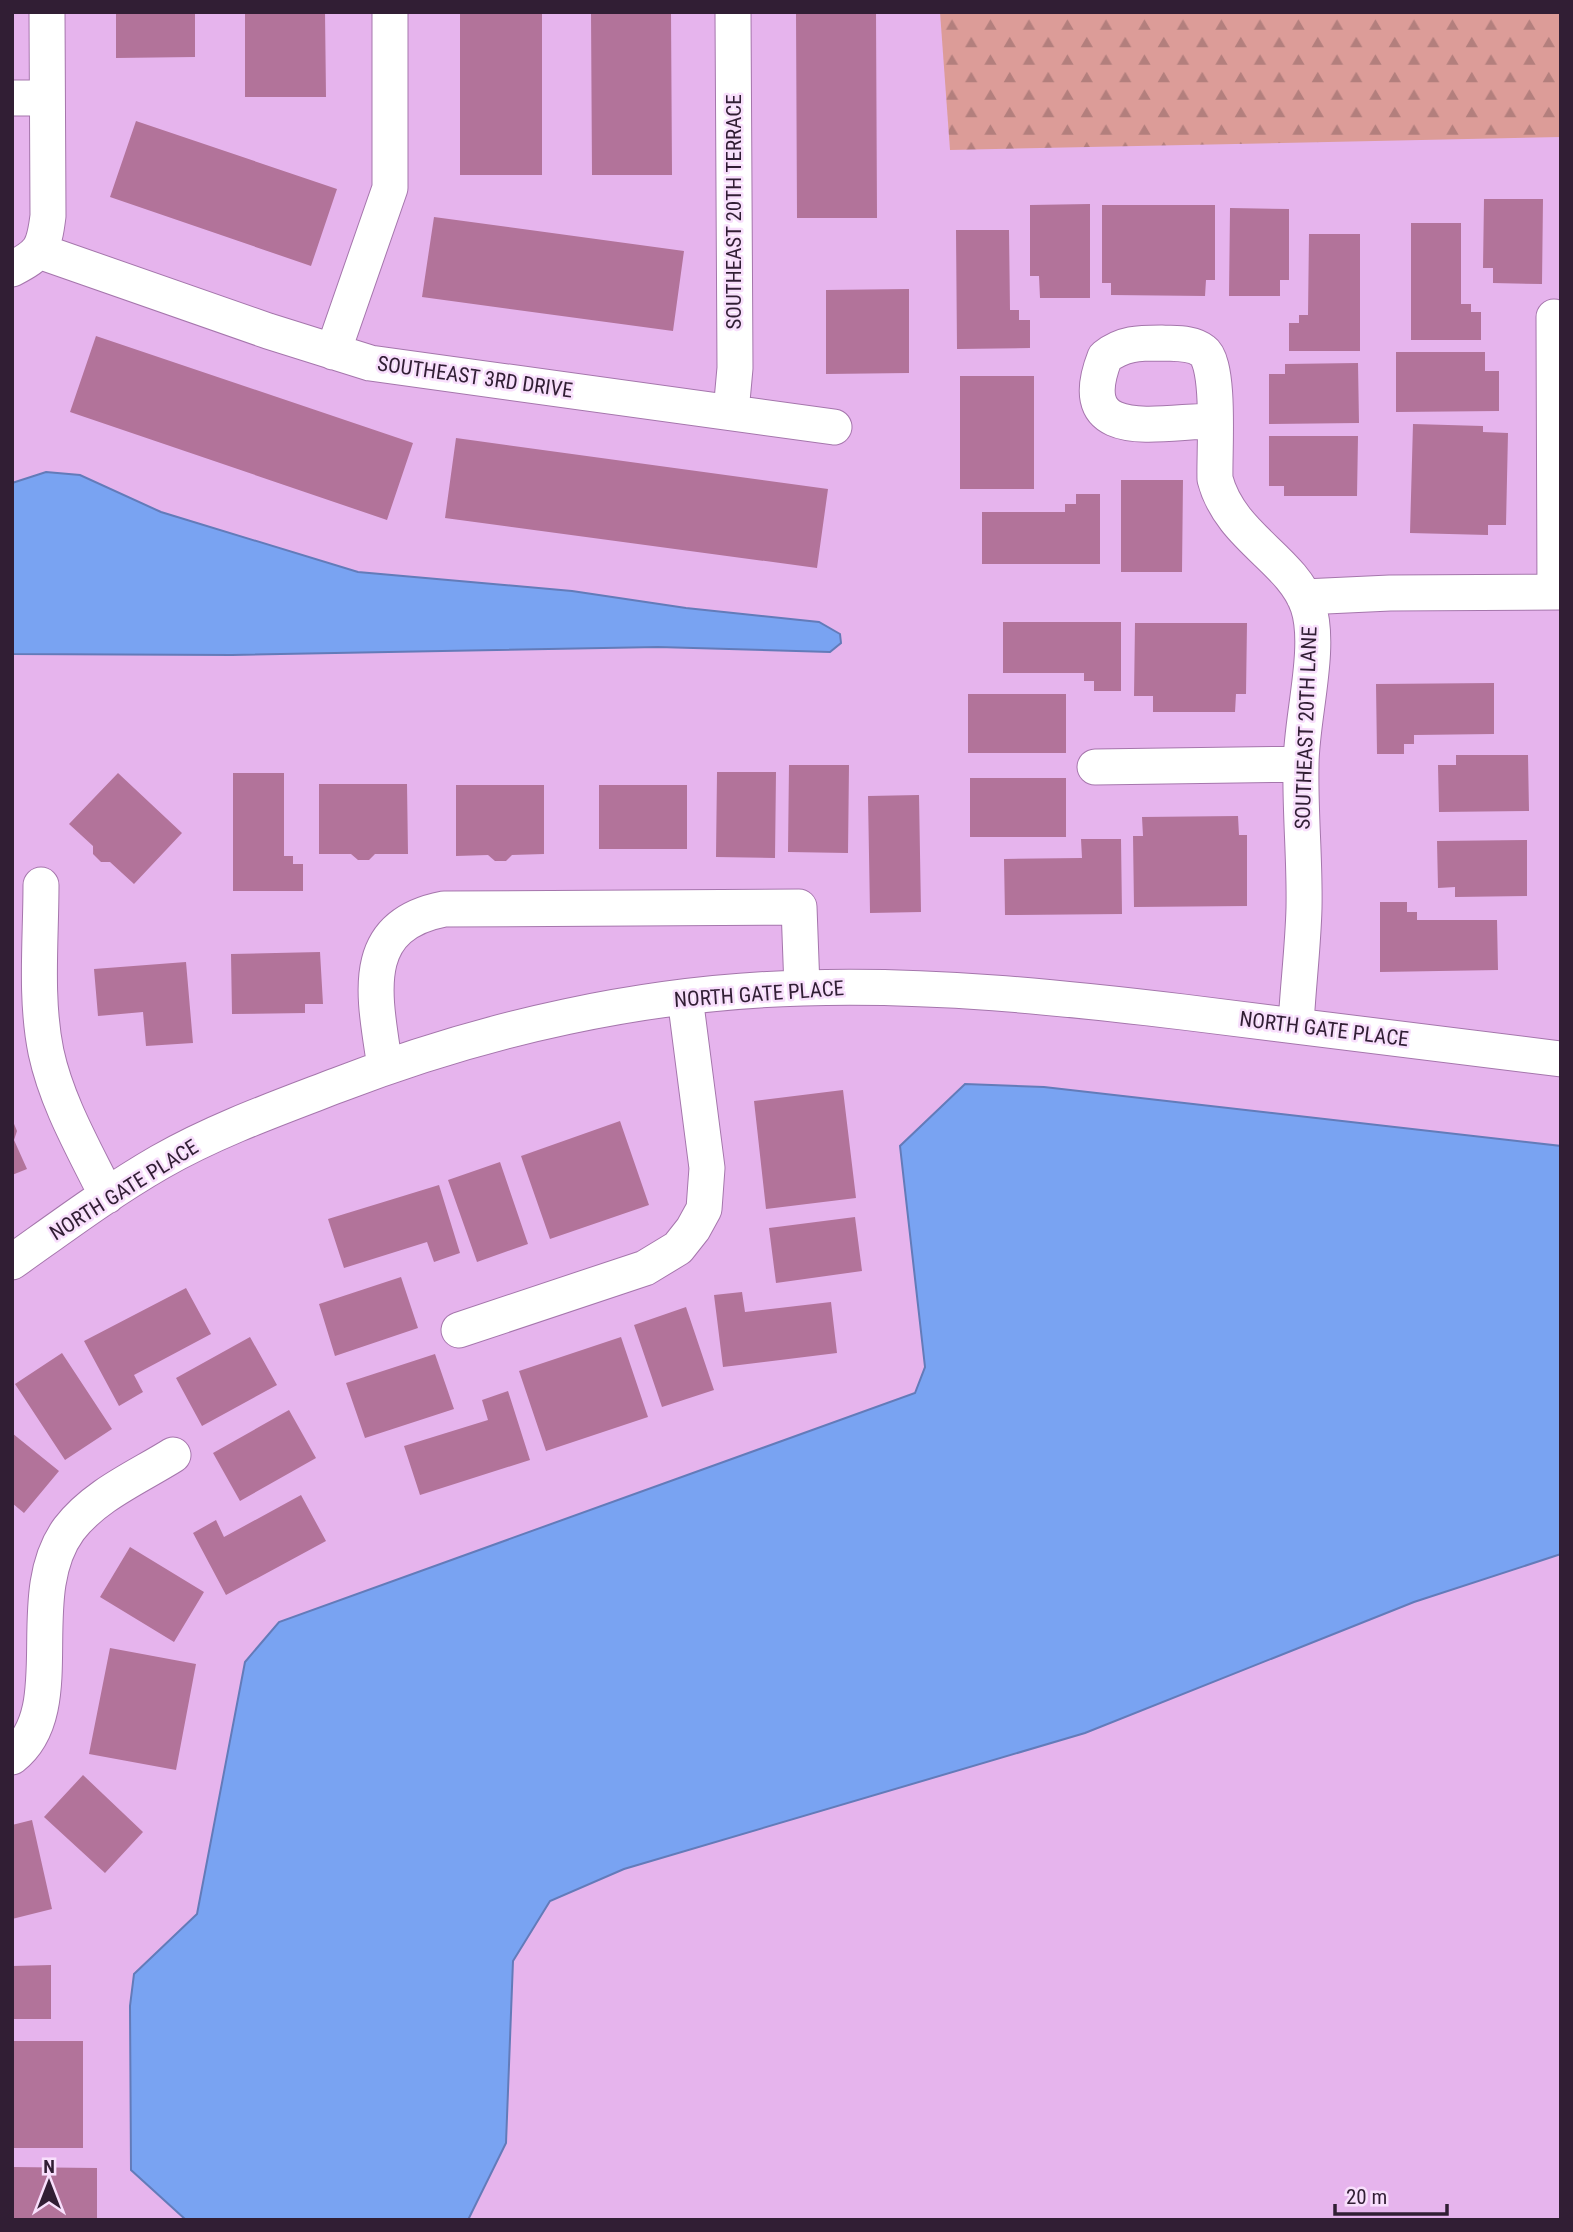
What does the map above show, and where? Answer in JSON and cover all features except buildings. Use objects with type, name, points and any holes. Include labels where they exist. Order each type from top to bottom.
[{"type":"street","points":[[26,260],[45,243],[48,216],[47,12]]},
{"type":"street","points":[[333,352],[390,188],[390,12]]},
{"type":"street","name":"SOUTHEAST 20TH TERRACE","points":[[731,412],[735,368],[733,12]]},
{"type":"street","points":[[12,98],[47,98]]},
{"type":"street","name":"SOUTHEAST 3RD DRIVE","points":[[26,260],[402,370],[834,427]]},
{"type":"street","points":[[1304,597],[1390,593],[1558,592],[1554,317]]},
{"type":"street","name":"SOUTHEAST 20TH LANE","points":[[1214,421],[1215,479],[1225,507],[1304,597],[1312,642],[1300,764],[1304,908],[1296,1025]]},
{"type":"street","points":[[1095,767],[1300,764]]},
{"type":"street","points":[[41,885],[41,993],[46,1050],[59,1094],[107,1196]]},
{"type":"street","points":[[385,1067],[379,1023],[377,964],[380,951],[401,925],[414,917],[436,911],[799,907],[802,988]]},
{"type":"street","name":"NORTH GATE PLACE","points":[[12,1262],[159,1162],[215,1134],[385,1067],[445,1048],[594,1011],[685,998],[802,988],[997,992],[1296,1025],[1561,1059]]},
{"type":"street","points":[[459,1330],[645,1268],[678,1248],[693,1229],[704,1209],[707,1168],[685,998]]},
{"type":"street","points":[[12,1757],[27,1743],[40,1712],[44,1600],[59,1546],[93,1504],[173,1455]]},
{"type":"green space","points":[[940,12],[1561,12],[1561,137],[950,150]]},
{"type":"water","points":[[46,472],[80,475],[161,512],[358,572],[572,591],[686,608],[819,622],[840,634],[841,643],[830,652],[658,647],[232,655],[12,654],[12,483]]},
{"type":"water","points":[[965,1084],[1044,1087],[1561,1146],[1561,1554],[1414,1602],[1085,1733],[624,1869],[550,1901],[513,1961],[506,2143],[468,2220],[186,2220],[131,2170],[130,2006],[134,1974],[197,1914],[245,1662],[279,1622],[915,1393],[925,1367],[900,1146]]}]
